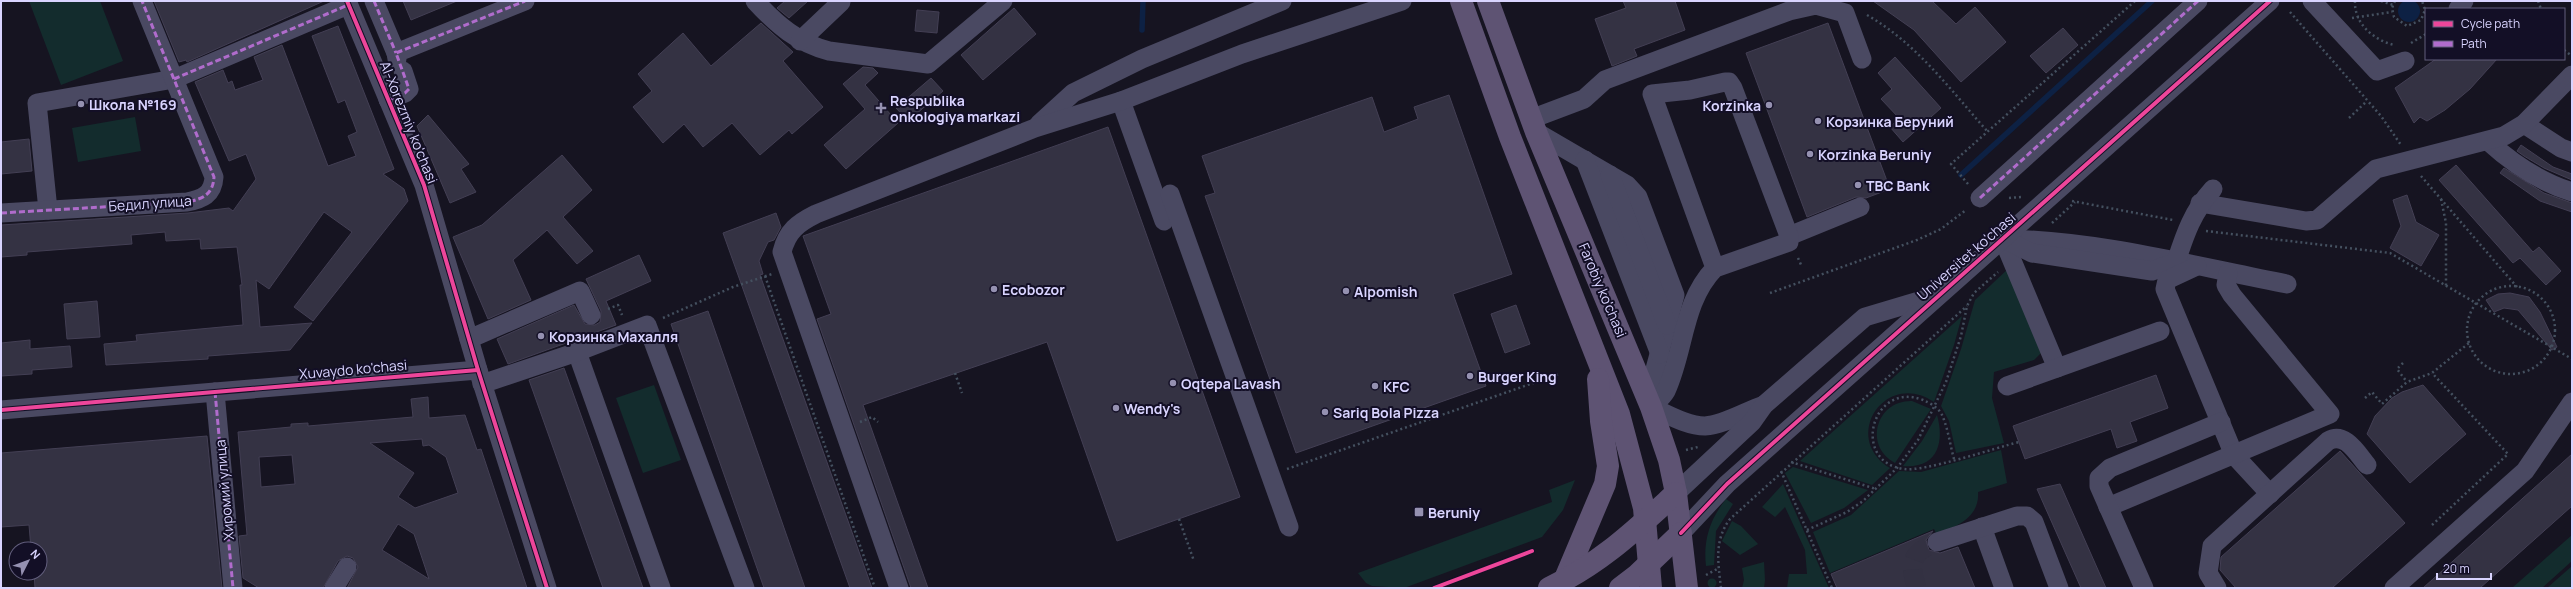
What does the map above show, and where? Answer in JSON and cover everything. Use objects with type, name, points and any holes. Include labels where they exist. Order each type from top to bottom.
[{"type":"main road","name":"Farobiy ko'chasi","points":[[1461,1],[1510,137],[1619,414],[1638,478],[1646,521],[1651,588]]},
{"type":"main road","name":"Farobiy ko'chasi","points":[[1488,1],[1534,125],[1651,407],[1669,460],[1676,493],[1687,588]]},
{"type":"main road","points":[[1557,584],[1605,484],[1608,466],[1601,421],[1597,359]]},
{"type":"main road","points":[[1557,584],[1607,555],[1676,493]]},
{"type":"main road","points":[[1620,588],[1649,564],[1681,533],[1646,521]]},
{"type":"street","name":"Бедил улица","points":[[1,213],[187,202],[202,198],[214,185],[214,178],[142,1]]},
{"type":"street","points":[[374,1],[409,89],[405,94],[388,100]]},
{"type":"street","points":[[399,61],[525,1]]},
{"type":"street","points":[[755,1],[781,27],[800,41],[829,51],[928,64],[1003,1]]},
{"type":"street","points":[[1035,128],[1073,92],[1142,59],[1282,1]]},
{"type":"street","points":[[899,588],[782,252],[785,240],[792,228],[803,220],[1035,128],[1121,101],[1242,54],[1402,1]]},
{"type":"street","points":[[1980,198],[2198,1]]},
{"type":"street","name":"Universitet ko'chasi","points":[[1681,533],[1728,484],[1937,296],[2270,1]]},
{"type":"street","points":[[2312,1],[2377,71],[2402,54]]},
{"type":"street","points":[[800,41],[841,2]]},
{"type":"street","points":[[48,210],[37,103],[174,79],[347,3]]},
{"type":"street","name":"Al-Xorezmiy ko'chasi","points":[[347,3],[424,185],[480,377]]},
{"type":"street","points":[[1651,407],[1651,384],[1674,300],[1674,290],[1638,197],[1627,185],[1585,160],[1534,125],[1584,99],[1605,80],[1789,11],[1816,5],[1845,13],[1862,59]]},
{"type":"street","points":[[2200,203],[2312,221],[2322,216],[2376,169],[2490,142],[2524,124],[2572,75]]},
{"type":"street","points":[[1651,407],[1666,392],[1694,297],[1715,268],[1785,245],[1789,242],[1790,236],[1730,82],[1652,94],[1715,268]]},
{"type":"street","points":[[1121,101],[1164,220]]},
{"type":"street","points":[[2524,124],[2561,148],[2572,152]]},
{"type":"street","points":[[2490,142],[2504,156],[2528,172],[2572,192]]},
{"type":"street","points":[[1585,160],[1660,354]]},
{"type":"street","points":[[2176,262],[2187,226],[2200,203],[2213,189]]},
{"type":"street","points":[[1170,194],[1290,527]]},
{"type":"street","points":[[1790,236],[1860,207]]},
{"type":"street","points":[[2003,239],[2034,239],[2176,262],[2287,284]]},
{"type":"street","points":[[2003,239],[2013,259],[2057,368]]},
{"type":"street","points":[[2003,239],[2032,253],[2152,272],[2176,262]]},
{"type":"street","points":[[2197,266],[2167,280],[2164,284],[2234,455],[2270,494]]},
{"type":"street","points":[[2108,507],[2330,414],[2232,295],[2226,285],[2228,272]]},
{"type":"street","points":[[469,340],[580,291],[591,316]]},
{"type":"street","name":"Universitet ko'chasi","points":[[1676,493],[1752,422],[1764,405],[1865,317],[1937,296]]},
{"type":"street","points":[[647,325],[744,588]]},
{"type":"street","name":"Xuvaydo ko'chasi","points":[[1,410],[215,392],[480,377],[577,352],[647,325]]},
{"type":"street","points":[[2007,386],[2160,331]]},
{"type":"street","points":[[577,352],[661,588]]},
{"type":"street","points":[[480,377],[547,588]]},
{"type":"street","name":"Хиромий улица","points":[[215,392],[233,588]]},
{"type":"street","points":[[2394,588],[2525,471],[2572,402]]},
{"type":"street","points":[[1651,407],[1680,420],[1703,426],[1717,423],[1764,405]]},
{"type":"street","points":[[2144,588],[2099,486],[2102,473],[2220,422]]},
{"type":"street","points":[[2217,588],[2208,573],[2212,546],[2335,437],[2342,438],[2349,444],[2367,465]]},
{"type":"street","points":[[1937,542],[2023,515],[2031,519],[2059,588]]},
{"type":"street","points":[[1982,527],[2004,588]]},
{"type":"street","points":[[334,588],[347,567]]},
{"type":"path","points":[[1980,198],[1950,164],[2135,1]]},
{"type":"path","points":[[2355,1],[2358,17],[2365,28],[2374,37],[2402,54]]},
{"type":"path","points":[[2382,1],[2393,5]]},
{"type":"path","points":[[2395,1],[2392,12],[2397,21],[2407,26],[2412,26],[2424,16],[2425,8],[2422,1]]},
{"type":"path","points":[[2347,19],[2392,12]]},
{"type":"path","points":[[1867,15],[1890,29],[1914,50],[1987,131]]},
{"type":"path","points":[[2419,39],[2425,35]]},
{"type":"path","points":[[2349,118],[2367,101]]},
{"type":"path","points":[[1770,293],[1917,240],[1941,229],[1980,198],[2050,197],[2151,214],[2201,231],[2390,253],[2572,359]]},
{"type":"path","points":[[2440,197],[2446,223],[2446,287]]},
{"type":"path","points":[[2034,239],[2075,202]]},
{"type":"path","points":[[1807,530],[1847,512],[1876,490],[1918,440],[1936,407],[1961,336],[1967,306],[1974,293],[2013,259]]},
{"type":"path","points":[[647,325],[787,268]]},
{"type":"path","points":[[765,276],[875,588]]},
{"type":"path","points":[[2511,286],[2531,291],[2543,300],[2552,313],[2555,333],[2552,347],[2543,361],[2536,367],[2516,374],[2506,374],[2487,367],[2479,361],[2469,343],[2468,323],[2476,304],[2482,296],[2501,287],[2511,286]]},
{"type":"path","points":[[591,316],[618,305],[630,332]]},
{"type":"path","points":[[1721,588],[1717,546],[1724,527],[1744,504],[1967,306]]},
{"type":"path","points":[[2365,398],[2372,392],[2382,404],[2407,382],[2432,372],[2469,343]]},
{"type":"path","points":[[2403,364],[2397,370],[2407,382]]},
{"type":"path","points":[[2432,372],[2508,454],[2432,525]]},
{"type":"path","points":[[955,373],[962,392]]},
{"type":"path","points":[[1271,475],[1559,374]]},
{"type":"path","points":[[1954,459],[1942,414],[1936,407],[1916,397],[1905,397],[1894,400],[1878,413],[1872,428],[1872,439],[1883,460],[1896,468],[1918,468],[1954,459],[2019,442]]},
{"type":"path","points":[[868,419],[872,417],[878,422]]},
{"type":"path","points":[[1791,462],[1876,490]]},
{"type":"path","points":[[1781,471],[1832,588]]},
{"type":"path","points":[[1179,519],[1194,561]]},
{"type":"path","points":[[1434,588],[1532,551]]},
{"type":"path","points":[[1706,575],[1719,568]]},
{"type":"green space","points":[[29,1],[100,1],[123,61],[61,85]]},
{"type":"green space","points":[[135,117],[141,151],[78,162],[72,128]]},
{"type":"green space","points":[[2010,267],[2042,352],[2034,360],[1994,372],[1992,398],[2004,443],[1956,453],[1949,421],[1941,406],[1961,349],[1975,300]]},
{"type":"green space","points":[[1962,316],[1954,345],[1934,402],[1916,394],[1900,394],[1886,400],[1875,411],[1869,425],[1869,440],[1876,455],[1890,468],[1872,485],[1800,461]]},
{"type":"green space","points":[[654,385],[681,460],[643,473],[616,398]]},
{"type":"green space","points":[[1912,401],[1931,409],[1895,463],[1885,455],[1879,446],[1877,436],[1878,425],[1882,416],[1890,408],[1900,403]]},
{"type":"green space","points":[[1937,415],[1940,435],[1936,452],[1931,459],[1924,463],[1915,466],[1903,466],[1922,441]]},
{"type":"green space","points":[[2001,450],[2007,483],[1978,492],[1978,501],[1975,508],[1966,520],[1937,535],[1934,529],[1830,573],[1813,532],[1851,515],[1899,471],[1921,472]]},
{"type":"green space","points":[[1793,467],[1868,490],[1844,508],[1811,523],[1785,473]]},
{"type":"green space","points":[[1575,480],[1563,510],[1542,537],[1404,588],[1372,586],[1366,583],[1358,573],[1552,502],[1549,490]]},
{"type":"green space","points":[[1783,484],[1829,588],[1787,588],[1789,574],[1807,574],[1805,550],[1785,507],[1775,517],[1762,507]]},
{"type":"green space","points":[[1726,499],[1733,504],[1716,531],[1714,565],[1706,566],[1705,556],[1709,530],[1716,514]]},
{"type":"green space","points":[[1732,521],[1741,526],[1758,544],[1740,555],[1722,541]]},
{"type":"green space","points":[[2572,535],[2572,561],[2542,588],[2512,588]]},
{"type":"green space","points":[[1764,562],[1764,588],[1742,588],[1744,580],[1742,568]]},
{"type":"green space","points":[[2572,566],[2572,588],[2547,588]]},
{"type":"green space","points":[[1712,578],[1717,583],[1712,588],[1707,583]]},
{"type":"water","points":[[2409,0],[2417,3],[2420,11],[2417,19],[2409,22],[2401,19],[2398,11],[2401,3]]},
{"type":"building","points":[[154,1],[324,1],[187,62],[186,60],[179,62]]},
{"type":"building","points":[[403,1],[457,1],[411,20]]},
{"type":"building","points":[[785,1],[808,1],[789,18],[777,8]]},
{"type":"building","points":[[1623,1],[1675,1],[1685,30],[1634,49],[1637,56],[1612,66],[1595,19],[1626,8]]},
{"type":"building","points":[[1873,1],[1932,1],[1956,24],[1975,7],[2006,42],[1961,82],[1914,30]]},
{"type":"building","points":[[1014,8],[1036,34],[983,80],[961,55]]},
{"type":"building","points":[[917,10],[939,12],[937,33],[915,31]]},
{"type":"building","points":[[761,23],[793,52],[783,61],[823,107],[792,134],[789,130],[760,155],[732,123],[703,147],[684,124],[663,143],[633,107],[652,91],[638,74],[683,33],[711,66]]},
{"type":"building","name":"Корзинка Беруний","points":[[1828,23],[1890,189],[1866,198],[1856,197],[1807,217],[1746,53]]},
{"type":"building","points":[[338,26],[394,169],[383,174],[404,189],[408,201],[313,321],[294,307],[352,232],[324,212],[269,289],[256,280],[260,327],[312,323],[290,350],[208,356],[208,359],[106,365],[104,344],[137,341],[136,335],[243,325],[240,285],[242,285],[237,247],[201,249],[200,239],[166,241],[165,232],[131,235],[132,244],[27,252],[27,255],[1,257],[1,225],[188,213],[229,208],[233,211],[256,179],[246,154],[229,161],[195,82],[223,70],[228,83],[232,81],[235,90],[263,80],[254,57],[282,45],[328,166],[356,156],[348,136],[357,132],[345,100],[338,103],[312,36]]},
{"type":"building","points":[[2063,28],[2078,45],[2046,73],[2030,56]]},
{"type":"building","points":[[1895,57],[1941,108],[1903,142],[1890,127],[1899,118],[1881,99],[1892,89],[1878,73]]},
{"type":"building","points":[[2435,60],[2496,60],[2470,89],[2445,110],[2427,121],[2420,117],[2414,123],[2395,88]]},
{"type":"building","points":[[863,67],[873,68],[878,73],[865,85],[898,123],[846,169],[824,145],[865,109],[843,84]]},
{"type":"building","points":[[931,78],[943,91],[908,121],[896,108]]},
{"type":"building","name":"Alpomish","points":[[1449,95],[1512,274],[1453,294],[1486,386],[1296,453],[1205,196],[1215,193],[1202,156],[1372,97],[1384,132],[1418,119],[1414,107]]},
{"type":"building","points":[[428,115],[469,164],[461,169],[476,192],[450,203],[417,126]]},
{"type":"building","name":"Ecobozor","points":[[1108,127],[1240,497],[1117,541],[1047,342],[863,405],[928,588],[911,588],[817,319],[831,314],[803,236]]},
{"type":"building","points":[[29,139],[32,171],[1,174],[1,142]]},
{"type":"building","points":[[2521,145],[2553,167],[2572,174],[2572,180],[2544,168],[2524,156],[2517,151]]},
{"type":"building","points":[[562,155],[592,190],[563,217],[593,251],[577,264],[547,230],[513,260],[531,300],[488,319],[453,237],[482,225]]},
{"type":"building","points":[[2456,165],[2533,252],[2539,247],[2561,271],[2546,285],[2520,258],[2513,263],[2439,180]]},
{"type":"building","points":[[2504,168],[2544,193],[2572,203],[2572,212],[2540,201],[2500,173]]},
{"type":"building","points":[[2407,195],[2416,222],[2439,235],[2421,266],[2390,248],[2401,226],[2393,200]]},
{"type":"building","points":[[776,213],[781,227],[774,240],[768,242],[759,261],[763,274],[760,275],[872,588],[850,588],[723,233]]},
{"type":"building","points":[[639,255],[651,281],[606,301],[616,325],[508,364],[497,339],[574,305],[585,324],[595,325],[600,322],[601,311],[586,279]]},
{"type":"building","points":[[2510,293],[2529,297],[2540,312],[2557,347],[2552,350],[2518,310],[2504,308],[2494,312],[2486,300],[2498,294]]},
{"type":"building","points":[[97,301],[100,337],[67,339],[64,304]]},
{"type":"building","points":[[1516,305],[1530,344],[1505,353],[1491,314]]},
{"type":"building","points":[[708,311],[805,588],[764,588],[671,324]]},
{"type":"building","points":[[30,340],[30,349],[70,346],[72,367],[32,370],[32,374],[1,376],[1,343]]},
{"type":"building","points":[[564,368],[643,588],[603,588],[529,380]]},
{"type":"building","points":[[2156,375],[2168,408],[2130,422],[2137,441],[2117,448],[2111,429],[2025,459],[2013,426]]},
{"type":"building","points":[[2423,385],[2466,434],[2410,483],[2367,434],[2375,416],[2392,398],[2402,392]]},
{"type":"building","points":[[428,397],[429,418],[465,415],[477,450],[481,449],[527,588],[347,588],[358,567],[353,558],[347,556],[338,561],[323,588],[259,588],[243,578],[239,536],[247,535],[238,432],[291,427],[291,424],[308,423],[308,426],[413,417],[411,399]],"holes":[[[422,439],[423,446],[429,445],[446,457],[458,493],[415,508],[398,497],[414,473],[370,443]],[[292,455],[295,484],[261,487],[259,457]],[[398,524],[414,534],[429,579],[382,550]]]},
{"type":"building","points":[[207,436],[222,588],[35,588],[35,581],[48,581],[48,541],[30,541],[29,525],[1,527],[1,453]]},
{"type":"building","points":[[2340,451],[2405,523],[2332,588],[2236,588],[2220,570],[2221,557]]},
{"type":"building","points":[[2572,454],[2572,506],[2480,588],[2423,588]]},
{"type":"building","points":[[2060,484],[2106,588],[2081,588],[2037,489]]},
{"type":"building","points":[[1933,531],[1926,540],[1929,550],[1940,553],[1958,547],[1975,588],[1837,588],[1831,574]]},
{"type":"waterway","points":[[1142,30],[1143,1]]},
{"type":"waterway","points":[[1961,175],[2152,1]]},
{"type":"tunnel","points":[[1917,588],[1913,571],[1914,559],[1922,550],[1937,542]]},
{"type":"marked path","points":[[1,213],[187,202],[202,198],[209,192],[214,177],[142,1]]},
{"type":"marked path","points":[[374,1],[396,53]]},
{"type":"marked path","points":[[388,100],[405,93],[409,89],[396,53],[525,1]]},
{"type":"marked path","points":[[1980,198],[2198,1]]},
{"type":"marked path","points":[[174,79],[348,5]]},
{"type":"marked path","points":[[215,392],[233,588]]},
{"type":"cycle path","points":[[347,1],[424,185],[478,370],[547,588]]},
{"type":"cycle path","points":[[1681,533],[1727,484],[2270,1]]},
{"type":"cycle path","points":[[1,410],[478,370]]},
{"type":"cycle path","points":[[1434,588],[1532,551]]},
{"type":"place","name":"Школа №169","points":[[81,104]]},
{"type":"place","name":"Korzinka","points":[[1769,105]]},
{"type":"place","name":"Respublika onkologiya markazi","points":[[881,108]]},
{"type":"place","name":"Корзинка Беруний","points":[[1818,121]]},
{"type":"place","name":"Korzinka Beruniy","points":[[1810,154]]},
{"type":"place","name":"TBC Bank","points":[[1858,185]]},
{"type":"place","name":"Ecobozor","points":[[994,289]]},
{"type":"place","name":"Alpomish","points":[[1346,291]]},
{"type":"place","name":"Корзинка Махалля","points":[[541,336]]},
{"type":"place","name":"Burger King","points":[[1470,376]]},
{"type":"place","name":"Oqtepa Lavash","points":[[1173,383]]},
{"type":"place","name":"KFC","points":[[1375,386]]},
{"type":"place","name":"Wendy's","points":[[1116,408]]},
{"type":"place","name":"Sariq Bola Pizza","points":[[1325,412]]},
{"type":"place","name":"Beruniy","points":[[1419,512]]}]
